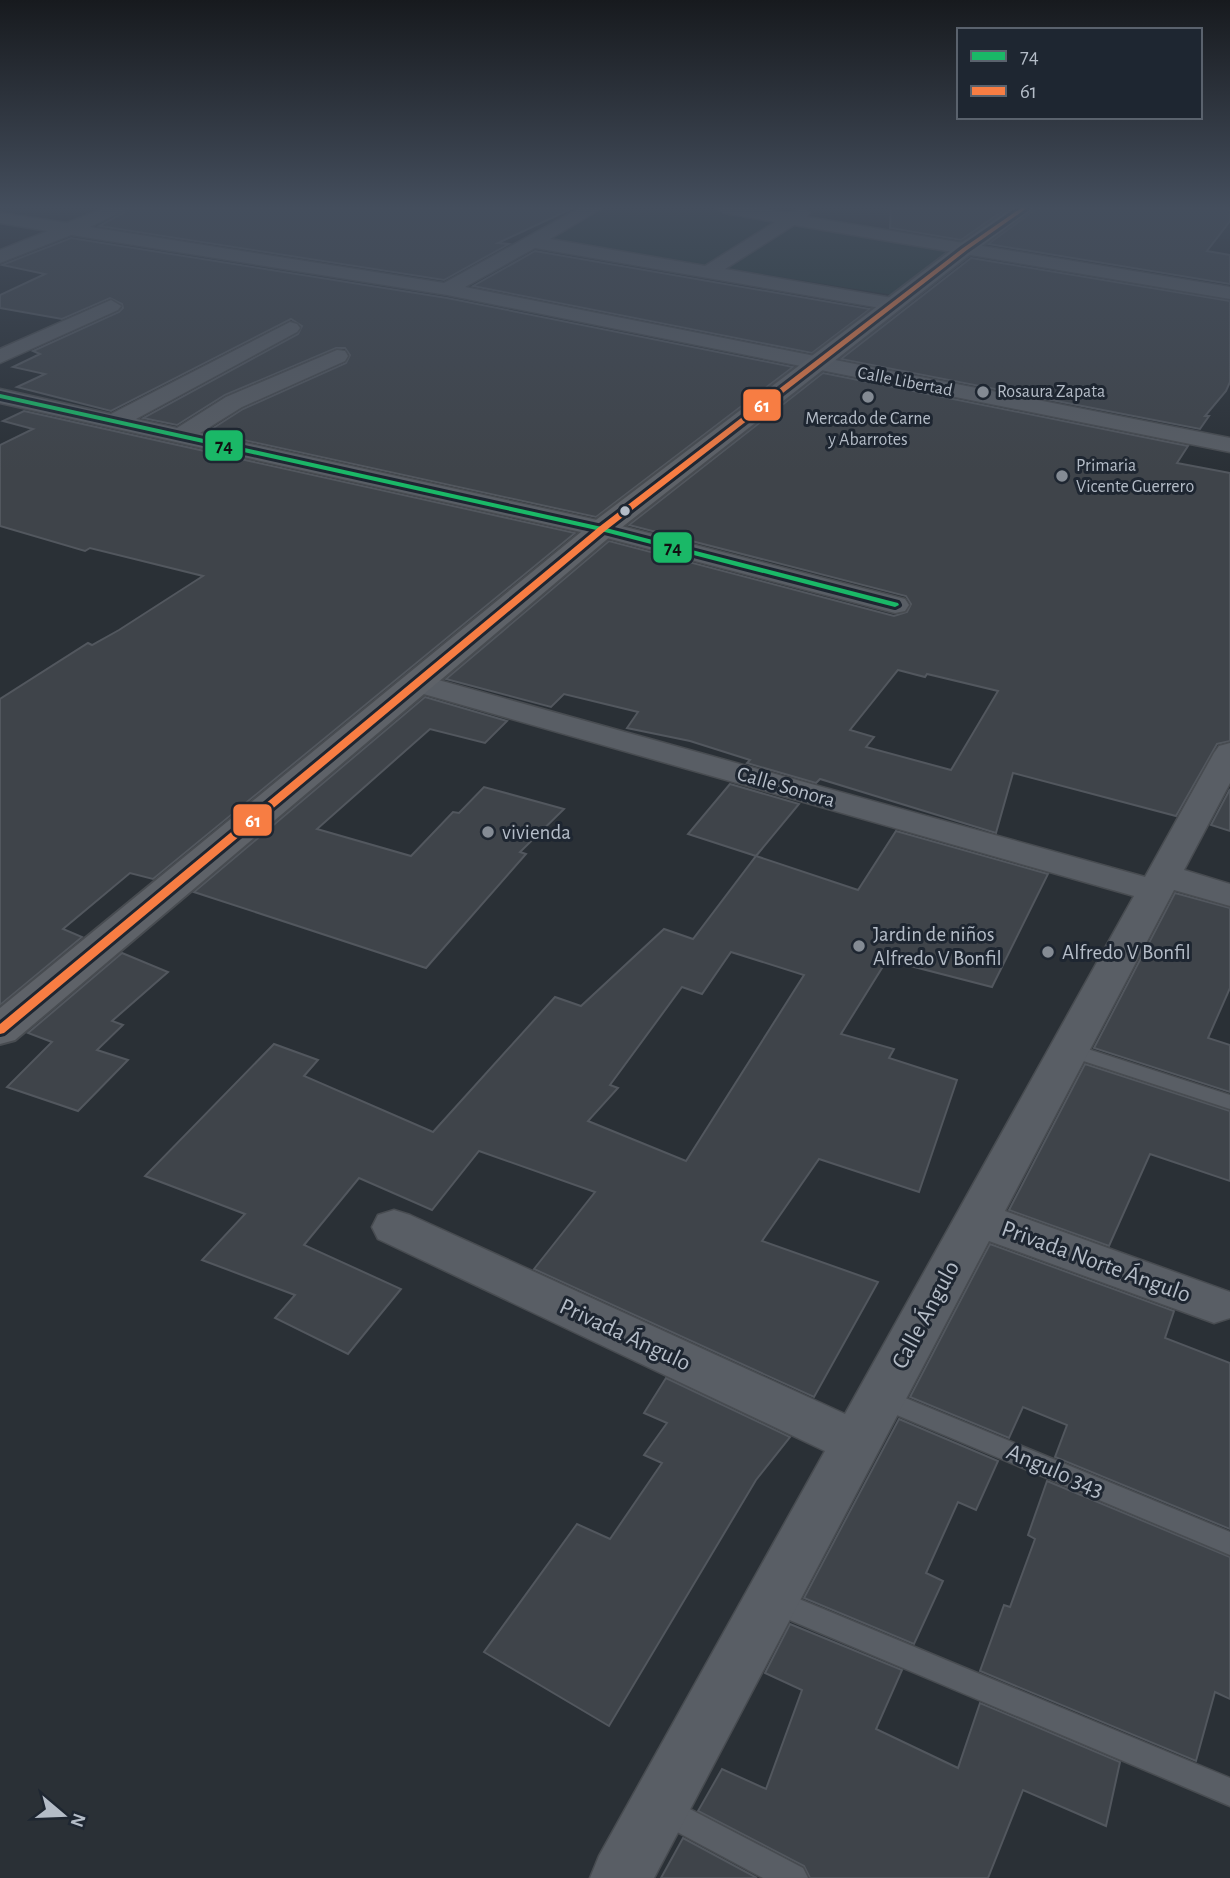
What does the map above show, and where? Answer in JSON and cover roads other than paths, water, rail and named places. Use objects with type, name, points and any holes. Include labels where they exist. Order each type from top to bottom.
[{"type":"main road","points":[[0,1030],[601,529],[902,296]]},
{"type":"street","name":"Calle Libertad","points":[[479,296],[813,364],[1225,437]]},
{"type":"street","points":[[843,296],[891,304]]},
{"type":"street","points":[[0,357],[111,306]]},
{"type":"street","points":[[115,421],[290,328]]},
{"type":"street","points":[[180,436],[234,402],[337,356]]},
{"type":"street","points":[[0,396],[601,529],[895,605]]},
{"type":"street","name":"Calle Sonora","points":[[417,682],[1160,883],[1230,895]]},
{"type":"street","name":"Calle Ángulo","points":[[621,1878],[1230,753]]},
{"type":"street","name":"Privada Norte Ángulo","points":[[978,1219],[1214,1305]]},
{"type":"street","name":"Privada Ángulo","points":[[394,1227],[857,1443]]},
{"type":"lane","points":[[1069,1049],[1230,1102]]},
{"type":"lane","name":"Angulo 343","points":[[881,1398],[1230,1544]]},
{"type":"lane","points":[[772,1599],[1230,1792]]},
{"type":"lane","points":[[660,1807],[793,1878]]},
{"type":"place","name":"Rosaura Zapata","points":[[983,392]]},
{"type":"place","name":"Mercado de Carne y Abarrotes","points":[[868,397]]},
{"type":"place","name":"Primaria Vicente Guerrero","points":[[1062,476]]},
{"type":"place","name":"vivienda","points":[[488,832]]},
{"type":"place","name":"Jardin de niños Alfredo V Bonfil","points":[[859,946]]},
{"type":"place","name":"Alfredo V Bonfil","points":[[1048,952]]}]
